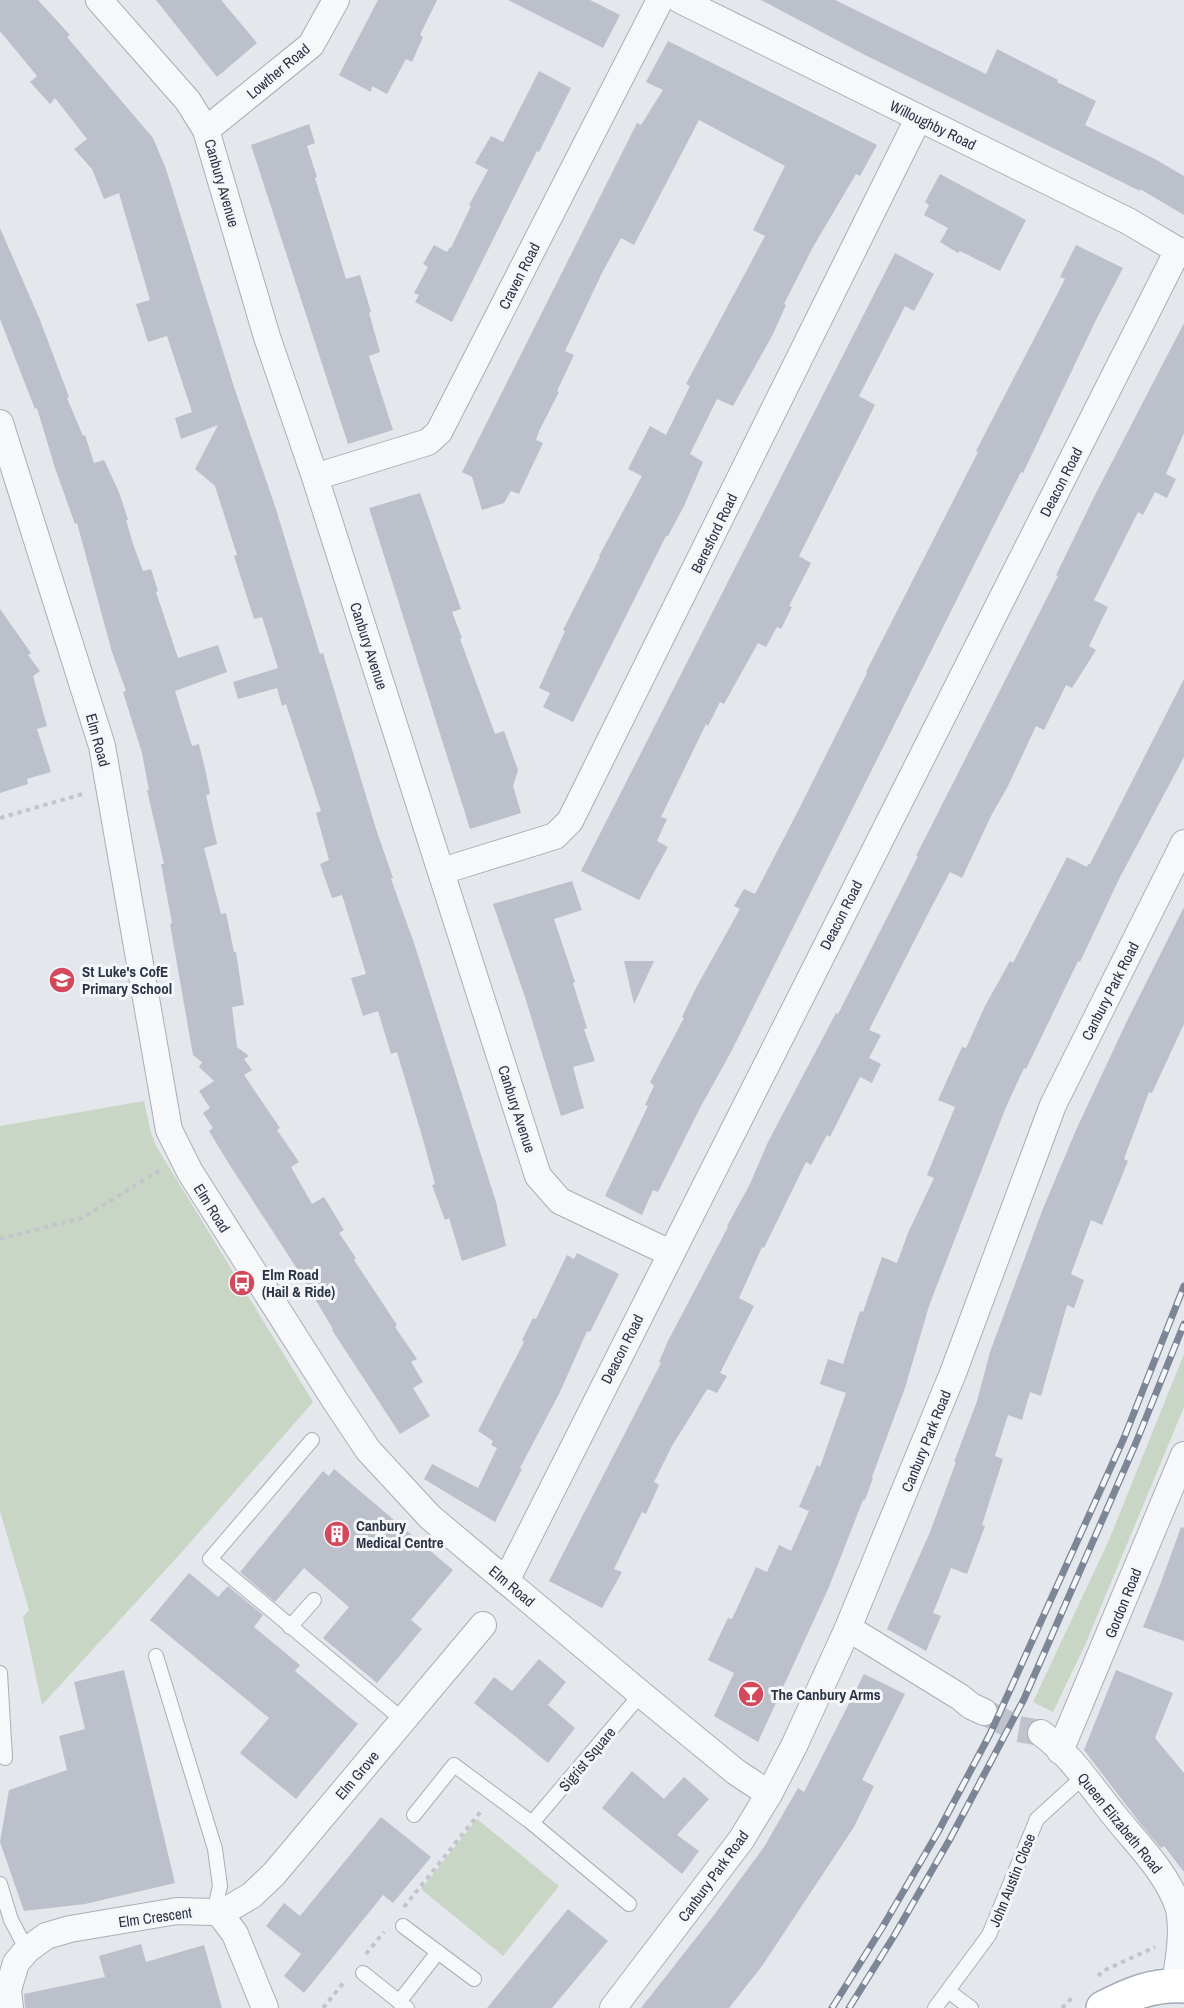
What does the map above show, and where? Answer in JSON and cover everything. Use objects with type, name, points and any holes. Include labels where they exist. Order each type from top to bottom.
[{"type":"main road","points":[[1103,2008],[1137,1991],[1179,1986]]},
{"type":"street","name":"Canbury Avenue","points":[[99,0],[188,101],[206,130],[267,337],[315,477],[538,1176],[560,1201],[670,1253]]},
{"type":"street","name":"Lowther Road","points":[[206,130],[311,45],[336,0]]},
{"type":"street","name":"Craven Road","points":[[315,477],[428,442],[439,432],[660,0]]},
{"type":"street","name":"Willoughby Road","points":[[680,0],[1128,221],[1181,252]]},
{"type":"street","name":"Beresford Road","points":[[442,871],[555,836],[570,821],[918,118]]},
{"type":"street","name":"Deacon Road","points":[[506,1581],[670,1253],[1181,252]]},
{"type":"street","name":"Elm Road","points":[[0,423],[102,746],[169,1130],[190,1173],[368,1450],[430,1517],[736,1772],[769,1794]]},
{"type":"street","name":"Canbury Park Road","points":[[613,2008],[741,1840],[794,1746],[848,1628],[953,1373],[1053,1104],[1184,843]]},
{"type":"street","name":"Gordon Road","points":[[1060,1751],[1184,1455]]},
{"type":"street","name":"Elm Grove","points":[[217,1913],[252,1895],[274,1874],[483,1624]]},
{"type":"street","points":[[848,1628],[984,1712]]},
{"type":"street","name":"Queen Elizabeth Road","points":[[1041,1733],[1083,1777],[1159,1871],[1170,1888],[1179,1909],[1182,1928],[1179,1986]]},
{"type":"street","name":"Elm Crescent","points":[[27,1950],[46,1936],[70,1929],[177,1911],[217,1913]]},
{"type":"street","points":[[217,1913],[235,1934],[265,2008]]},
{"type":"street","points":[[6,1995],[16,1963],[27,1950]]},
{"type":"lane","points":[[312,1440],[210,1559],[403,1720]]},
{"type":"lane","points":[[290,1627],[314,1600]]},
{"type":"lane","points":[[156,1656],[215,1849],[220,1886],[217,1913]]},
{"type":"lane","points":[[0,1673],[5,1758]]},
{"type":"lane","name":"Sigrist Square","points":[[532,1823],[641,1694]]},
{"type":"lane","points":[[414,1815],[454,1766],[532,1823],[629,1905]]},
{"type":"lane","name":"John Austin Close","points":[[935,2008],[989,1935],[1037,1819],[1083,1777]]},
{"type":"lane","points":[[0,1884],[11,1920],[27,1950]]},
{"type":"lane","points":[[403,1926],[474,1979]]},
{"type":"lane","points":[[358,1969],[403,2005],[438,1952]]},
{"type":"lane","points":[[948,1991],[971,2008]]},
{"type":"path","points":[[0,818],[110,786]]},
{"type":"path","points":[[0,1239],[82,1218],[167,1166],[181,1154]]},
{"type":"path","points":[[401,1910],[494,1795]]},
{"type":"path","points":[[322,2008],[358,1969],[388,1927]]},
{"type":"green space","points":[[144,1101],[156,1146],[313,1402],[180,1554],[42,1705],[23,1617],[29,1610],[0,1511],[0,1126]]},
{"type":"green space","points":[[1184,1354],[1184,1407],[1085,1645],[1053,1712],[1033,1702],[1109,1540]]},
{"type":"green space","points":[[477,1819],[559,1886],[503,1956],[421,1889]]},
{"type":"building","points":[[0,0],[38,0],[70,35],[67,37],[153,138],[166,169],[235,390],[275,506],[320,654],[323,653],[393,878],[391,879],[414,943],[496,1202],[506,1246],[462,1261],[449,1218],[445,1220],[432,1185],[435,1184],[397,1052],[391,1054],[378,1011],[363,1016],[351,978],[366,974],[342,895],[332,898],[320,864],[329,860],[316,813],[321,811],[286,704],[282,706],[277,688],[238,699],[233,682],[278,668],[262,617],[254,619],[215,486],[195,469],[218,425],[181,439],[175,418],[192,412],[167,336],[148,342],[136,304],[150,300],[119,193],[104,199],[92,169],[74,149],[87,139],[55,98],[50,104],[30,82],[37,76],[0,31]]},
{"type":"building","points":[[156,0],[221,0],[257,43],[217,77]]},
{"type":"building","points":[[378,0],[437,0],[420,35],[423,37],[412,62],[406,59],[387,94],[372,86],[371,92],[339,75]]},
{"type":"building","points":[[508,0],[590,0],[620,15],[603,48]]},
{"type":"building","points":[[761,0],[835,0],[986,74],[997,49],[1058,80],[1057,82],[1096,101],[1085,125],[1155,159],[1184,176],[1184,215],[1140,189],[1140,191],[865,55]]},
{"type":"building","points":[[668,41],[877,145],[860,176],[856,174],[813,247],[784,304],[786,305],[773,334],[733,406],[717,399],[690,454],[703,462],[684,506],[666,536],[573,722],[543,707],[550,693],[539,688],[565,631],[563,630],[642,476],[628,469],[650,426],[666,435],[690,386],[686,384],[765,236],[753,230],[785,166],[699,120],[634,245],[621,238],[602,273],[565,351],[574,355],[557,391],[559,392],[539,431],[536,440],[543,443],[519,494],[511,491],[504,503],[482,510],[472,477],[462,472],[637,123],[641,125],[663,90],[646,82]]},
{"type":"building","points":[[539,71],[571,88],[452,322],[415,302],[419,295],[414,293],[428,267],[423,264],[434,245],[447,252],[451,248],[471,206],[469,205],[488,170],[475,163],[491,136],[503,142]]},
{"type":"building","points":[[309,124],[315,143],[307,146],[346,279],[360,275],[371,312],[369,313],[380,352],[369,356],[393,430],[348,444],[251,145]]},
{"type":"building","points":[[940,174],[1026,220],[1000,271],[960,251],[958,253],[940,242],[948,228],[924,215],[929,205],[925,202]]},
{"type":"building","points":[[0,228],[40,320],[69,397],[67,398],[83,436],[85,435],[94,463],[104,460],[119,492],[143,571],[151,569],[158,591],[156,592],[178,658],[218,645],[227,672],[175,691],[192,746],[199,744],[210,794],[206,795],[217,844],[204,848],[221,914],[226,913],[234,952],[236,952],[244,1005],[232,1007],[237,1047],[249,1056],[244,1059],[252,1070],[244,1075],[280,1128],[277,1130],[299,1162],[291,1167],[312,1204],[324,1197],[344,1230],[339,1233],[356,1258],[354,1260],[417,1359],[411,1362],[423,1382],[413,1388],[430,1416],[400,1434],[332,1330],[294,1264],[229,1164],[209,1131],[213,1128],[203,1113],[210,1108],[199,1091],[214,1081],[199,1067],[202,1062],[193,1055],[170,924],[172,923],[161,864],[164,864],[147,790],[149,790],[142,753],[77,523],[75,524],[55,468],[37,408],[35,409],[0,319]]},
{"type":"building","points":[[1076,245],[1123,268],[1023,473],[1021,472],[992,529],[731,1052],[658,1192],[653,1190],[642,1215],[605,1196],[648,1106],[645,1105],[654,1086],[650,1082],[684,1018],[682,1017],[697,986],[740,909],[734,906],[744,889],[755,894],[799,809],[978,452],[976,451],[1065,279],[1060,277]]},
{"type":"building","points":[[895,253],[934,274],[914,311],[905,306],[859,396],[875,405],[799,556],[811,563],[789,606],[792,607],[781,629],[777,627],[766,647],[758,643],[724,704],[720,702],[708,726],[706,724],[661,817],[667,819],[657,841],[668,847],[639,900],[581,871]]},
{"type":"building","points":[[1184,323],[1184,433],[1166,474],[1176,479],[1167,498],[1155,492],[1143,515],[1138,512],[1094,600],[1108,607],[1089,646],[1096,650],[1072,688],[1066,685],[1044,730],[1036,726],[962,878],[950,872],[932,906],[869,1030],[881,1035],[869,1058],[881,1064],[872,1083],[860,1077],[830,1137],[827,1135],[811,1165],[806,1162],[764,1248],[762,1247],[739,1298],[754,1306],[720,1373],[727,1376],[717,1393],[708,1389],[706,1391],[672,1446],[654,1482],[659,1485],[646,1514],[642,1512],[614,1569],[622,1572],[602,1608],[549,1581],[661,1363],[659,1362],[668,1341],[750,1184],[768,1142],[836,1013],[838,1014],[901,890],[1058,576],[1056,575],[1097,491]]},
{"type":"building","points":[[420,493],[461,609],[452,612],[462,638],[460,639],[495,734],[504,731],[518,770],[513,786],[521,813],[470,829],[369,508]]},
{"type":"building","points":[[0,609],[31,653],[28,655],[40,671],[33,676],[47,726],[37,729],[51,772],[27,779],[28,784],[0,793]]},
{"type":"building","points":[[1184,679],[1184,757],[1119,879],[1080,962],[1078,961],[1006,1107],[929,1306],[905,1388],[865,1500],[863,1500],[829,1587],[758,1742],[714,1716],[734,1673],[708,1660],[728,1618],[732,1619],[756,1567],[767,1572],[779,1545],[791,1551],[809,1511],[799,1507],[817,1465],[820,1467],[846,1393],[820,1384],[828,1359],[843,1364],[860,1311],[863,1312],[882,1257],[897,1263],[908,1233],[934,1178],[927,1175],[955,1107],[938,1100],[962,1047],[966,1048],[985,1006],[1010,961],[1013,963],[1067,857],[1087,867],[1090,864]]},
{"type":"building","points":[[572,881],[582,910],[554,919],[575,982],[573,983],[587,1028],[584,1029],[595,1061],[573,1067],[584,1108],[561,1116],[525,997],[493,904]]},
{"type":"building","points":[[1184,907],[1184,1024],[1152,1093],[1149,1092],[1124,1159],[1128,1161],[1102,1225],[1091,1220],[1071,1274],[1084,1280],[1074,1308],[1067,1305],[1041,1396],[1030,1392],[1022,1420],[1008,1415],[995,1456],[1003,1459],[982,1525],[985,1526],[967,1574],[951,1568],[933,1613],[941,1616],[926,1651],[887,1629],[930,1532],[956,1462],[954,1462],[977,1401],[990,1352],[1042,1211],[1076,1130]]},
{"type":"building","points":[[624,961],[654,961],[634,1004]]},
{"type":"building","points":[[577,1253],[619,1274],[590,1332],[587,1331],[560,1392],[495,1522],[424,1479],[432,1464],[478,1488],[497,1448],[491,1445],[493,1441],[478,1431],[524,1342],[522,1340],[533,1318],[536,1319],[567,1255],[574,1259]]},
{"type":"building","points":[[334,1469],[453,1570],[411,1620],[422,1629],[377,1683],[323,1638],[349,1607],[304,1568],[275,1602],[240,1572],[323,1471],[329,1476]]},
{"type":"building","points":[[1181,1527],[1184,1528],[1184,1641],[1143,1627]]},
{"type":"building","points":[[189,1573],[218,1597],[228,1586],[263,1615],[254,1627],[300,1665],[295,1671],[358,1724],[296,1799],[240,1753],[269,1718],[150,1620]]},
{"type":"building","points":[[539,1659],[566,1682],[548,1705],[575,1728],[548,1763],[474,1703],[494,1677],[512,1691]]},
{"type":"building","points":[[124,1670],[175,1883],[85,1904],[24,1911],[0,1842],[9,1790],[67,1770],[59,1736],[85,1729],[74,1682]]},
{"type":"building","points":[[1116,1670],[1173,1693],[1155,1738],[1184,1773],[1184,1872],[1164,1846],[1161,1848],[1140,1823],[1084,1750]]},
{"type":"building","points":[[864,1674],[905,1694],[862,1780],[874,1786],[854,1827],[762,1966],[729,2008],[641,2008],[764,1847],[798,1788],[804,1792]]},
{"type":"building","points":[[632,1771],[664,1799],[684,1777],[709,1799],[677,1835],[699,1851],[682,1874],[602,1808]]},
{"type":"building","points":[[381,1817],[431,1857],[393,1903],[383,1895],[304,1993],[284,1976],[301,1954],[266,1926],[284,1903],[300,1916]]},
{"type":"building","points":[[568,1909],[608,1941],[552,2008],[487,2008]]},
{"type":"building","points":[[141,1944],[146,1962],[204,1945],[222,2008],[25,2008],[24,1994],[105,1977],[99,1956]]},
{"type":"tunnel","points":[[984,1712],[1018,1729],[1041,1733]]},
{"type":"railway","points":[[832,2008],[938,1832],[990,1734],[1124,1438],[1184,1286]]},
{"type":"railway","points":[[849,2008],[950,1839],[1024,1699],[1135,1445],[1184,1324]]},
{"type":"place","name":"St Luke's CofE Primary School","points":[[62,980]]},
{"type":"place","name":"Elm Road (Hail & Ride)","points":[[242,1283]]},
{"type":"place","name":"Canbury Medical Centre","points":[[337,1534]]},
{"type":"place","name":"The Canbury Arms","points":[[751,1694]]}]
